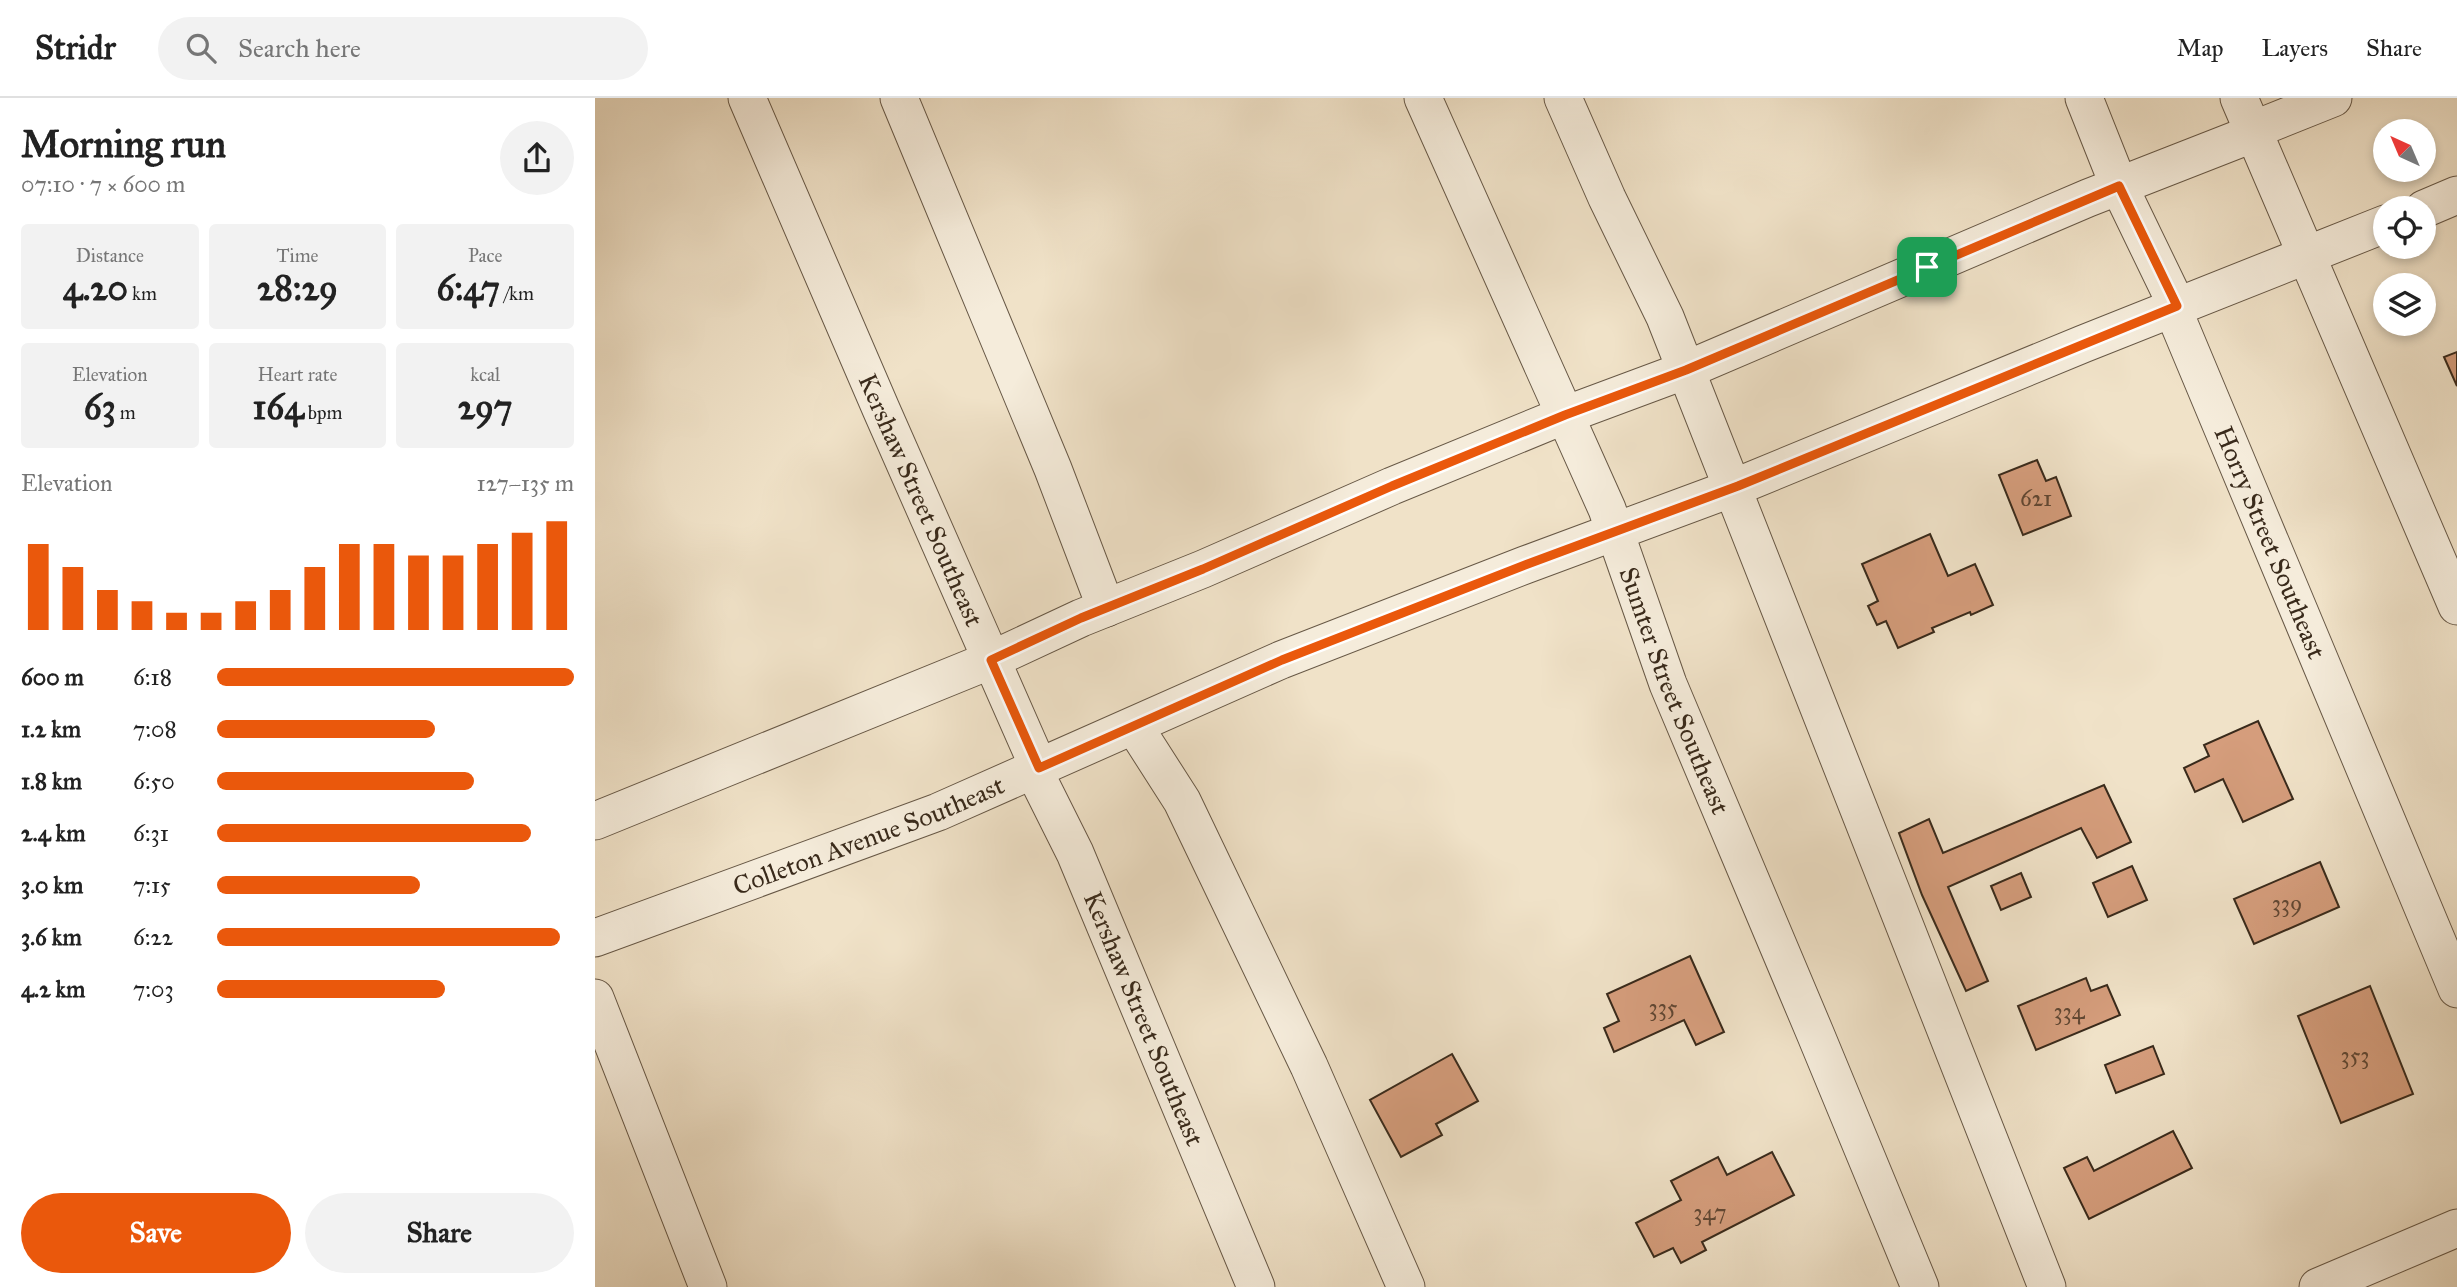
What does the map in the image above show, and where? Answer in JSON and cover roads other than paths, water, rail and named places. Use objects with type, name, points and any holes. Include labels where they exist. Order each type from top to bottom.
[{"type":"street","name":"Kershaw Street Southeast","points":[[747,98],[1039,768],[1038,779],[1075,853],[1256,1287]]},
{"type":"street","points":[[898,98],[1053,468],[1106,608]]},
{"type":"street","name":"Sumter Street Southeast","points":[[1423,98],[1607,509],[1668,684],[1920,1287]]},
{"type":"street","points":[[1563,98],[1607,198],[1665,317],[2047,1287]]},
{"type":"street","name":"Horry Street Southeast","points":[[2084,98],[2119,186],[2177,306],[2177,319],[2457,989]]},
{"type":"street","points":[[2246,114],[2333,98]]},
{"type":"street","points":[[595,821],[991,660],[1392,486],[1565,415],[1686,370],[2119,186],[2244,137],[2246,114]]},
{"type":"street","points":[[2246,114],[2457,606]]},
{"type":"street","points":[[2436,203],[2457,195]]},
{"type":"street","name":"Colleton Avenue Southeast","points":[[595,939],[938,812],[1282,660],[1525,565],[1731,489],[2373,229]]},
{"type":"street","points":[[1134,726],[1188,814],[1309,1066],[1406,1287]]},
{"type":"street","points":[[595,998],[708,1287]]},
{"type":"street","points":[[2318,1287],[2457,1228]]}]
